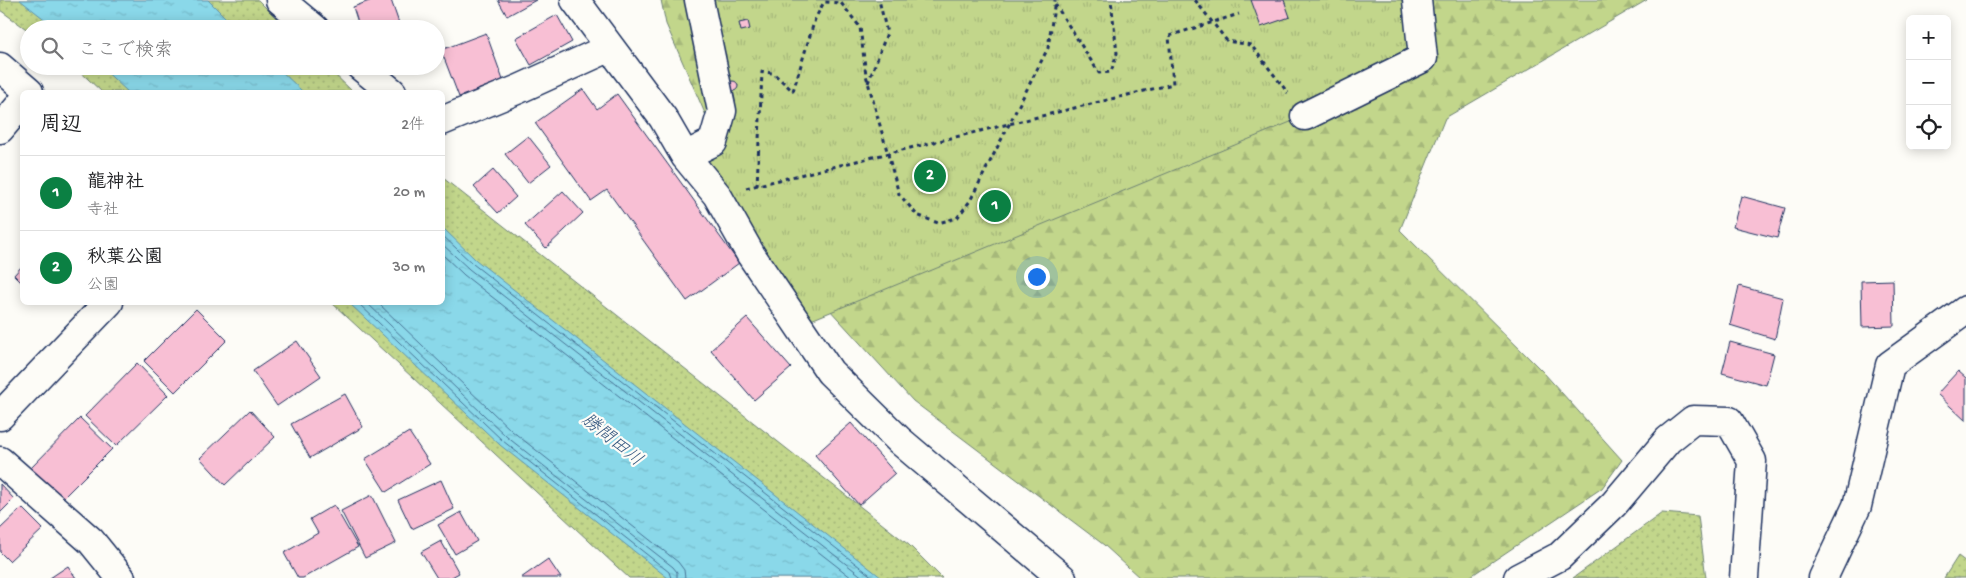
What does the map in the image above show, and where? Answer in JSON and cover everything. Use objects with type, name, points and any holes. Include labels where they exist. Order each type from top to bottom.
[{"type":"street","points":[[280,0],[304,20]]},
{"type":"street","points":[[575,0],[663,118],[685,156],[717,196],[752,255],[830,372],[899,440],[1062,578]]},
{"type":"street","points":[[685,156],[713,142],[722,111],[699,0]]},
{"type":"street","points":[[1305,116],[1423,58],[1417,0]]},
{"type":"street","points":[[445,120],[609,48]]},
{"type":"street","points":[[0,67],[27,90]]},
{"type":"street","points":[[371,75],[390,90]]},
{"type":"street","points":[[0,129],[20,105]]},
{"type":"street","points":[[0,416],[106,305]]},
{"type":"street","points":[[1823,578],[1856,506],[1890,365],[1966,310]]},
{"type":"street","points":[[1518,578],[1560,556],[1614,504],[1668,440],[1692,420],[1729,420],[1752,461],[1744,578]]},
{"type":"street","points":[[0,461],[91,541],[121,578]]},
{"type":"path","points":[[868,84],[887,33],[879,0]]},
{"type":"path","points":[[1055,2],[1100,73],[1111,72],[1117,53],[1111,0]]},
{"type":"path","points":[[1195,0],[1227,41],[1251,45],[1305,116]]},
{"type":"path","points":[[757,186],[762,72],[773,73],[793,91],[815,19],[824,2],[841,3],[860,26],[868,84],[899,194],[917,215],[938,223],[958,218],[970,202],[1048,48],[1055,2]]},
{"type":"path","points":[[717,196],[1174,84],[1169,36],[1239,14]]},
{"type":"green space","points":[[0,0],[258,0],[278,20],[20,20],[20,24],[0,10]]},
{"type":"green space","points":[[661,0],[1647,0],[1445,118],[1400,230],[1544,373],[1622,460],[1602,488],[1468,578],[1140,578],[1104,545],[913,401],[755,228],[666,24]]},
{"type":"green space","points":[[699,0],[1417,0],[1423,58],[1305,116],[799,325],[685,156],[713,142]]},
{"type":"green space","points":[[84,75],[335,75],[351,90],[100,90]]},
{"type":"green space","points":[[445,180],[909,545],[942,578],[629,578],[334,305],[445,305]]},
{"type":"green space","points":[[1662,513],[1698,516],[1706,578],[1573,578]]},
{"type":"green space","points":[[1958,556],[1966,562],[1966,578],[1944,578]]},
{"type":"water","points":[[20,0],[208,0],[228,20],[46,20]]},
{"type":"water","points":[[110,75],[285,75],[301,90],[126,90]]},
{"type":"water","name":"勝間田川","points":[[445,230],[476,260],[882,578],[668,578],[500,445],[351,305],[445,305]]},
{"type":"building","points":[[372,0],[391,0],[398,20],[357,20],[353,7]]},
{"type":"building","points":[[498,0],[536,0],[507,16]]},
{"type":"building","points":[[1251,0],[1284,0],[1290,17],[1261,27]]},
{"type":"building","points":[[557,15],[572,42],[531,65],[516,38]]},
{"type":"building","points":[[748,21],[750,29],[741,31],[739,23]]},
{"type":"building","points":[[486,33],[503,80],[459,97],[445,60],[445,48]]},
{"type":"building","points":[[731,81],[735,81],[738,86],[737,90],[731,91],[728,88],[728,84]]},
{"type":"building","points":[[583,89],[597,109],[617,94],[739,263],[687,301],[607,190],[591,201],[535,123]]},
{"type":"building","points":[[528,136],[551,165],[528,183],[505,154]]},
{"type":"building","points":[[493,170],[516,197],[498,213],[474,187]]},
{"type":"building","points":[[563,191],[583,213],[546,248],[525,225]]},
{"type":"building","points":[[1741,196],[1785,208],[1777,238],[1733,227]]},
{"type":"building","points":[[20,268],[20,281],[14,275]]},
{"type":"building","points":[[1893,280],[1894,326],[1862,327],[1861,281]]},
{"type":"building","points":[[1739,286],[1783,298],[1775,339],[1730,325]]},
{"type":"building","points":[[196,309],[227,340],[175,392],[144,361]]},
{"type":"building","points":[[747,318],[791,368],[754,400],[711,350]]},
{"type":"building","points":[[297,341],[321,376],[277,406],[253,371]]},
{"type":"building","points":[[1730,342],[1774,354],[1766,385],[1722,373]]},
{"type":"building","points":[[137,363],[168,395],[116,446],[85,416]]},
{"type":"building","points":[[1958,371],[1966,378],[1966,421],[1937,394]]},
{"type":"building","points":[[345,394],[363,427],[310,458],[291,424]]},
{"type":"building","points":[[250,410],[275,437],[225,485],[200,458]]},
{"type":"building","points":[[80,418],[112,449],[60,501],[29,470]]},
{"type":"building","points":[[851,423],[895,473],[859,505],[815,455]]},
{"type":"building","points":[[409,432],[430,464],[386,492],[365,459]]},
{"type":"building","points":[[441,480],[454,509],[412,529],[398,500]]},
{"type":"building","points":[[0,484],[14,499],[0,513]]},
{"type":"building","points":[[372,495],[396,543],[365,558],[341,511]]},
{"type":"building","points":[[334,505],[358,547],[303,578],[298,578],[284,553],[318,533],[310,519]]},
{"type":"building","points":[[22,508],[43,529],[9,561],[0,552],[0,529]]},
{"type":"building","points":[[461,512],[477,541],[455,554],[438,525]]},
{"type":"building","points":[[441,541],[459,573],[450,578],[437,578],[421,552]]},
{"type":"building","points":[[548,559],[561,578],[521,578]]},
{"type":"building","points":[[68,566],[76,578],[50,578]]},
{"type":"place","name":"秋葉公園","points":[[930,176]]},
{"type":"place","name":"龍神社","points":[[995,206]]}]
